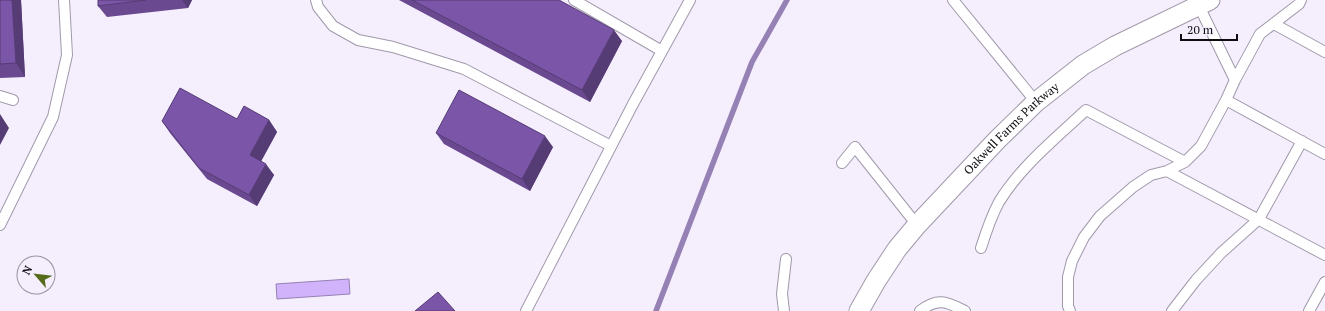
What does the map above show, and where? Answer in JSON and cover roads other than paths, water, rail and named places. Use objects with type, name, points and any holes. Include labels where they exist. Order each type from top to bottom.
[{"type":"street","name":"Oakwell Farms Parkway","points":[[860,311],[880,274],[897,249],[917,225],[996,140],[1036,102],[1083,65],[1115,46],[1202,2]]},
{"type":"lane","points":[[0,225],[53,117],[68,55],[64,0]]},
{"type":"lane","points":[[316,0],[318,7],[333,26],[358,40],[393,47],[464,69],[611,146]]},
{"type":"lane","points":[[574,0],[662,51]]},
{"type":"lane","points":[[526,311],[611,146],[690,0]]},
{"type":"lane","points":[[953,0],[1036,102]]},
{"type":"lane","points":[[1070,311],[1068,306],[1068,277],[1072,261],[1084,237],[1100,216],[1133,187],[1151,175],[1167,171],[1185,162],[1201,146],[1260,34],[1299,4],[1301,0]]},
{"type":"lane","points":[[1202,2],[1235,80]]},
{"type":"lane","points":[[1274,24],[1325,52]]},
{"type":"lane","points":[[0,96],[13,100]]},
{"type":"lane","points":[[1226,100],[1325,154]]},
{"type":"lane","points":[[981,248],[987,228],[1000,202],[1017,178],[1044,149],[1086,110],[1185,162]]},
{"type":"lane","points":[[1172,311],[1196,280],[1259,219],[1302,141]]},
{"type":"lane","points":[[842,164],[855,147],[917,225]]},
{"type":"lane","points":[[1167,171],[1325,255]]},
{"type":"lane","points":[[784,311],[782,294],[786,259]]},
{"type":"lane","points":[[1309,311],[1325,282]]},
{"type":"lane","points":[[920,311],[929,304],[941,301],[949,303],[965,311]]},
{"type":"waterway","points":[[656,311],[752,62],[787,0]]}]
